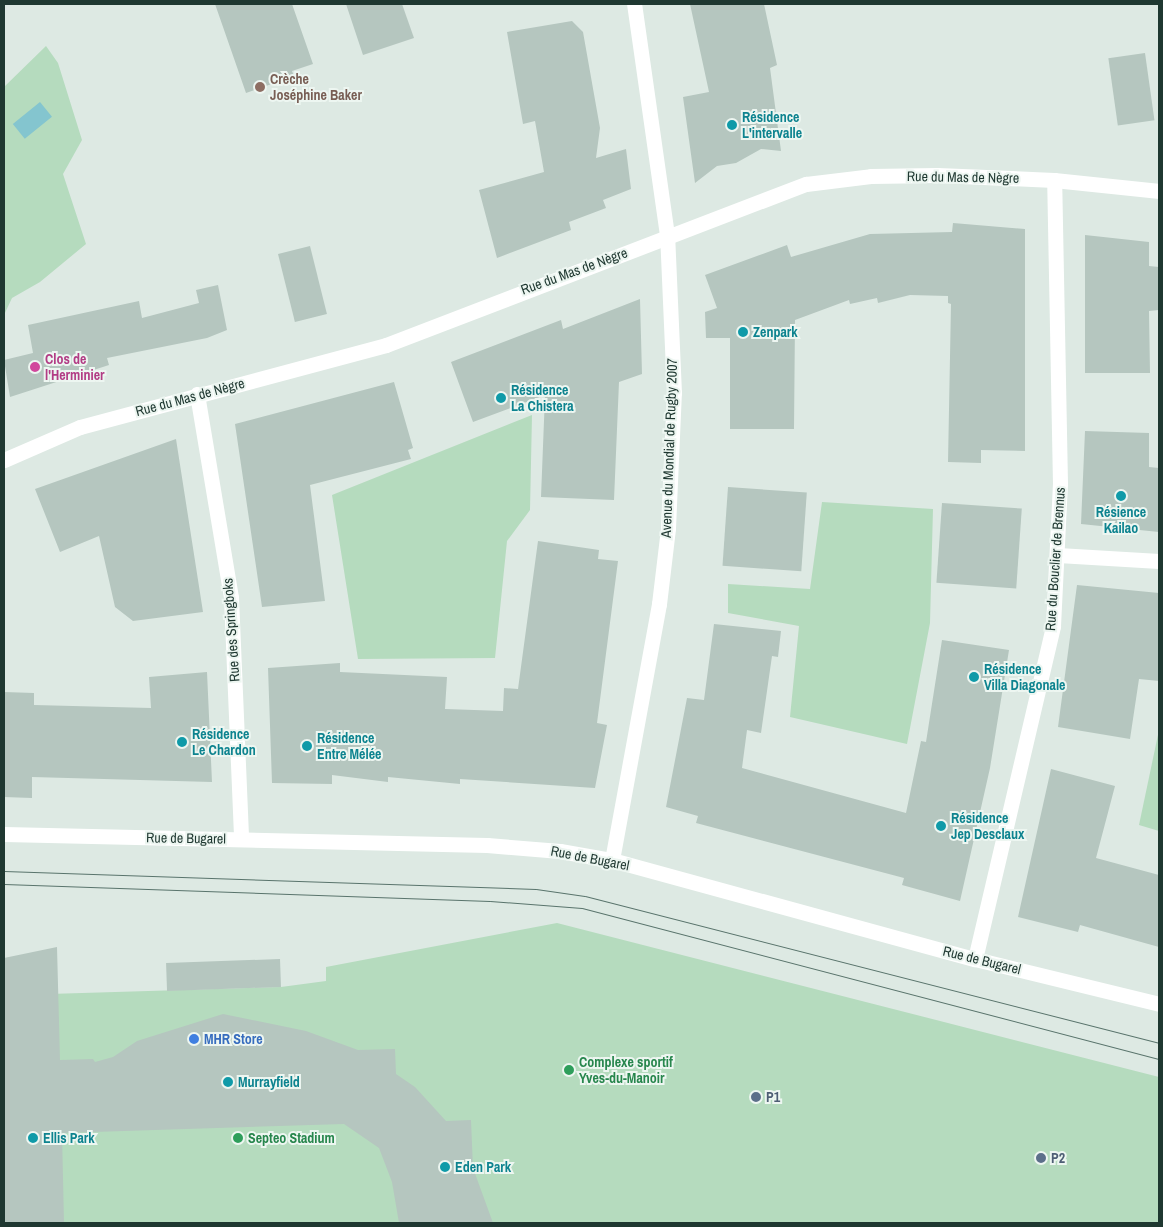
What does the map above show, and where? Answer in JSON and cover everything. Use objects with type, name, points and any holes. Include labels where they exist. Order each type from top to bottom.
[{"type":"street","name":"Avenue du Mondial de Rugby 2007","points":[[612,860],[649,675],[668,528],[674,393],[667,234],[634,4]]},
{"type":"street","name":"Rue du Mas de Nègre","points":[[4,460],[80,427],[197,394],[386,345],[667,234],[806,184],[871,176],[927,175],[1054,180],[1159,191]]},
{"type":"street","name":"Rue du Bouclier de Brennus","points":[[976,959],[1053,626],[1060,484],[1054,180]]},
{"type":"street","name":"Rue des Springboks","points":[[197,394],[231,597],[241,839]]},
{"type":"street","points":[[1058,555],[1159,561]]},
{"type":"street","name":"Rue de Bugarel","points":[[4,834],[522,846],[612,860],[976,959],[1159,1004]]},
{"type":"green space","points":[[46,46],[58,63],[82,140],[63,174],[86,244],[40,282],[12,298],[4,315],[4,87]]},
{"type":"green space","points":[[532,415],[530,510],[507,541],[495,658],[358,659],[332,495]]},
{"type":"green space","points":[[822,502],[933,509],[930,623],[907,744],[790,717],[799,626],[728,613],[728,584],[810,589]]},
{"type":"green space","points":[[1159,730],[1159,831],[1139,825]]},
{"type":"green space","name":"Complexe sportif Yves-du-Manoir","points":[[557,923],[1159,1077],[1159,1223],[4,1223],[4,1064],[33,1058],[49,994],[281,987],[326,981],[326,967]]},
{"type":"water","points":[[40,102],[52,117],[25,139],[13,124]]},
{"type":"building","points":[[215,4],[292,4],[313,64],[292,71],[294,76],[246,93]]},
{"type":"building","points":[[346,4],[402,4],[414,38],[363,55]]},
{"type":"building","points":[[690,4],[764,4],[777,65],[770,68],[781,151],[761,149],[736,163],[717,166],[695,183],[683,97],[709,92]]},
{"type":"building","points":[[572,21],[583,32],[600,128],[596,158],[626,149],[631,189],[603,200],[606,208],[569,222],[571,230],[497,258],[479,190],[544,172],[535,121],[523,124],[507,32]]},
{"type":"building","points":[[1145,53],[1154,120],[1118,125],[1108,58]]},
{"type":"building","points":[[953,223],[1025,229],[1025,451],[981,450],[981,463],[948,462],[951,304],[948,303],[948,296],[910,295],[878,303],[877,298],[850,304],[849,300],[795,320],[794,429],[730,429],[730,338],[706,338],[705,312],[717,308],[705,275],[787,245],[791,257],[870,234],[952,232]]},
{"type":"building","points":[[1085,235],[1149,242],[1149,266],[1159,267],[1159,310],[1149,311],[1150,373],[1085,373]]},
{"type":"building","points":[[310,246],[327,314],[295,322],[278,254]]},
{"type":"building","points":[[218,285],[227,330],[207,338],[107,358],[109,365],[10,397],[4,360],[33,353],[28,325],[139,301],[142,318],[199,303],[196,290]]},
{"type":"building","name":"Résidence La Chistera","points":[[640,299],[642,374],[619,382],[614,500],[541,497],[545,395],[473,422],[451,362],[561,320],[563,329]]},
{"type":"building","points":[[394,382],[413,448],[408,450],[411,459],[310,485],[325,601],[262,607],[235,424]]},
{"type":"building","name":"Résience Kailao","points":[[1085,431],[1149,433],[1149,467],[1159,468],[1159,532],[1081,524]]},
{"type":"building","points":[[176,439],[203,612],[133,621],[115,607],[99,536],[60,552],[35,489]]},
{"type":"building","points":[[728,487],[807,493],[801,571],[722,566]]},
{"type":"building","points":[[942,503],[1022,509],[1016,588],[936,583]]},
{"type":"building","points":[[538,541],[599,550],[598,559],[618,561],[597,723],[607,725],[595,788],[460,779],[460,784],[388,777],[388,782],[332,775],[332,784],[272,783],[268,668],[340,663],[340,672],[447,677],[445,709],[503,711],[504,688],[518,689]]},
{"type":"building","points":[[1077,585],[1159,593],[1159,681],[1139,679],[1130,739],[1058,727]]},
{"type":"building","points":[[714,624],[781,631],[778,657],[772,656],[761,733],[747,730],[742,768],[906,813],[921,741],[926,742],[942,640],[1009,650],[990,768],[960,901],[902,885],[904,878],[696,823],[698,816],[666,807],[687,698],[704,700]]},
{"type":"building","points":[[207,672],[212,782],[32,777],[32,798],[4,797],[4,692],[34,693],[34,705],[151,708],[149,677]]},
{"type":"building","points":[[1051,769],[1115,786],[1096,858],[1159,875],[1159,947],[1080,925],[1078,932],[1018,917]]},
{"type":"building","points":[[57,947],[60,1060],[93,1059],[95,1062],[113,1057],[137,1041],[223,1014],[306,1031],[358,1050],[395,1049],[396,1074],[415,1087],[446,1121],[471,1120],[473,1168],[493,1223],[399,1223],[392,1182],[379,1148],[344,1124],[62,1133],[64,1223],[4,1223],[4,958]]},
{"type":"building","points":[[280,959],[281,987],[167,991],[166,963]]},
{"type":"tram line","points":[[4,871],[536,889],[585,896],[1159,1043]]},
{"type":"tram line","points":[[4,884],[490,901],[582,908],[1159,1059]]},
{"type":"place","name":"Crèche Joséphine Baker","points":[[260,87]]},
{"type":"place","name":"Résidence L'intervalle","points":[[732,125]]},
{"type":"place","name":"Zenpark","points":[[743,332]]},
{"type":"place","name":"Clos de l'Herminier","points":[[35,367]]},
{"type":"place","name":"Résidence La Chistera","points":[[501,398]]},
{"type":"place","name":"Résience Kailao","points":[[1121,496]]},
{"type":"place","name":"Résidence Villa Diagonale","points":[[974,677]]},
{"type":"place","name":"Résidence Le Chardon","points":[[182,742]]},
{"type":"place","name":"Résidence Entre Mélée","points":[[307,746]]},
{"type":"place","name":"Résidence Jep Desclaux","points":[[941,826]]},
{"type":"place","name":"MHR Store","points":[[194,1039]]},
{"type":"place","name":"Complexe sportif Yves-du-Manoir","points":[[569,1070]]},
{"type":"place","name":"Murrayfield","points":[[228,1082]]},
{"type":"place","name":"P1","points":[[756,1097]]},
{"type":"place","name":"Ellis Park","points":[[33,1138]]},
{"type":"place","name":"Septeo Stadium","points":[[238,1138]]},
{"type":"place","name":"P2","points":[[1041,1158]]},
{"type":"place","name":"Eden Park","points":[[445,1167]]}]
